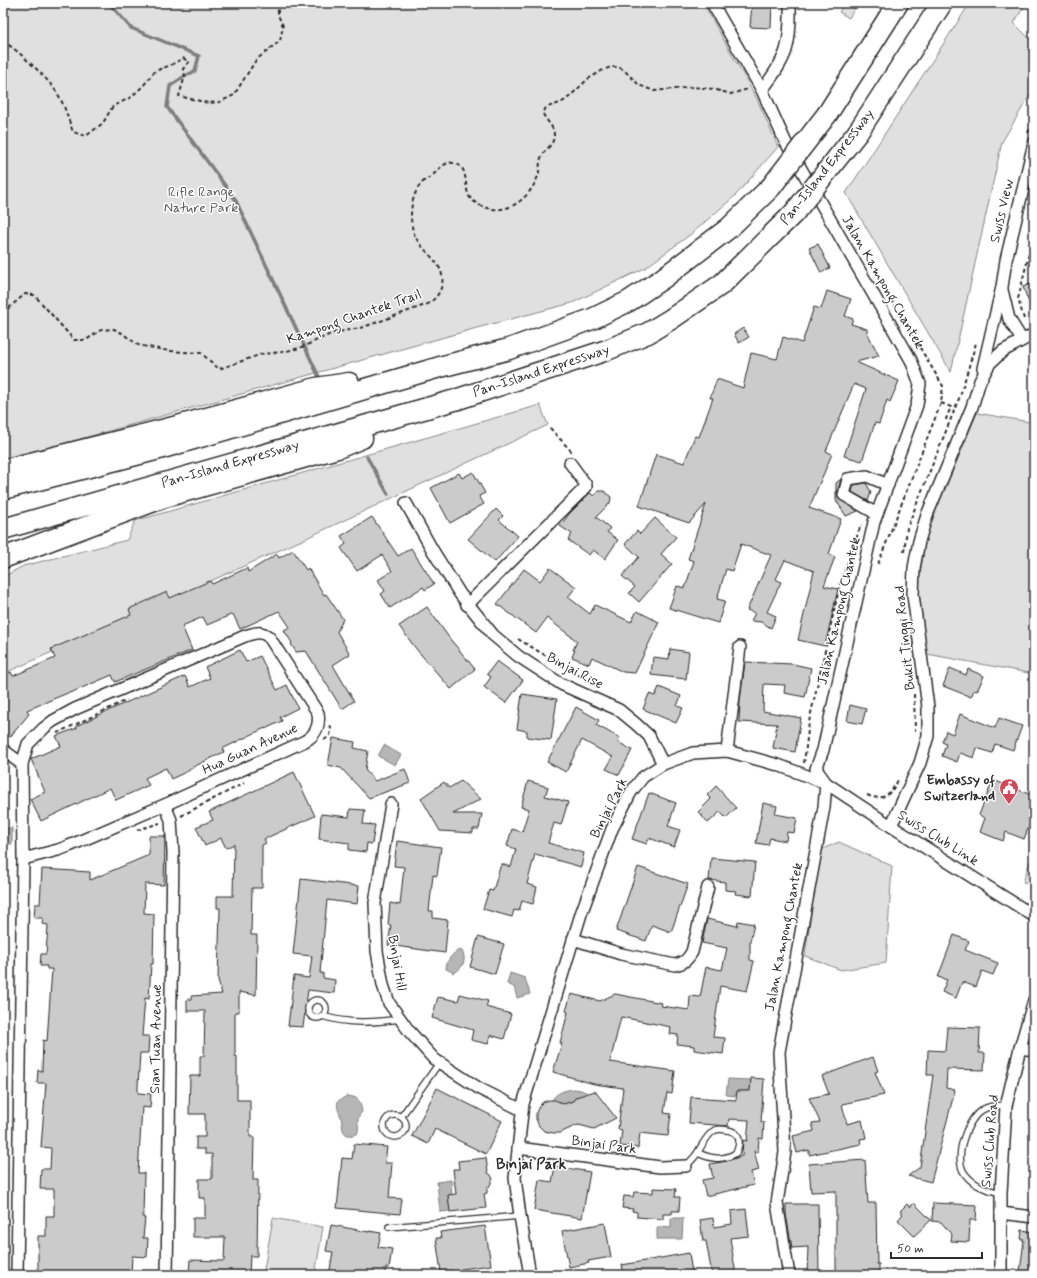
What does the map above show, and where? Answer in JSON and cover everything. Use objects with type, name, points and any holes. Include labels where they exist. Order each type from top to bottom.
[{"type":"highway","points":[[3,489],[163,448],[440,368],[510,350],[592,319],[629,301],[662,279],[729,228],[771,187],[828,113],[898,3]]},
{"type":"highway","name":"Pan-Island Expressway","points":[[3,529],[455,400],[606,350],[648,332],[683,311],[722,284],[794,214],[858,132],[942,3]]},
{"type":"highway","points":[[3,470],[174,427],[316,388],[440,368]]},
{"type":"highway","points":[[3,558],[165,497],[338,448],[455,400]]},
{"type":"street","name":"Jalan Kampong Chantek","points":[[712,3],[760,88],[785,141],[911,360],[920,384],[917,405],[874,522],[823,750],[816,769],[826,783],[824,807],[778,1052],[785,1152],[777,1203],[789,1275]]},
{"type":"street","points":[[760,88],[776,72],[785,54],[790,33],[790,3]]},
{"type":"street","points":[[790,15],[799,3]]},
{"type":"street","name":"Swiss View","points":[[980,381],[1002,287],[1006,260],[1034,142]]},
{"type":"street","name":"Swiss View","points":[[1002,287],[1009,319],[1022,340]]},
{"type":"street","name":"Bukit Tinggi Road","points":[[891,826],[920,763],[928,736],[928,707],[913,595],[914,568],[919,540],[927,515],[972,407],[980,381],[990,362],[1003,351],[1033,335]]},
{"type":"street","points":[[467,605],[586,487],[573,459]]},
{"type":"street","points":[[877,514],[844,495],[848,479],[867,476],[888,484]]},
{"type":"street","name":"Binjai Rise","points":[[406,503],[433,551],[467,605],[493,635],[518,656],[561,684],[619,710],[649,736],[663,764]]},
{"type":"street","name":"Hua Guan Avenue","points":[[17,1275],[23,859],[22,764],[28,744],[44,728],[64,715],[245,636],[264,633],[269,637],[318,713],[316,731],[310,738],[165,805],[58,850],[23,859]]},
{"type":"street","points":[[727,751],[740,647]]},
{"type":"street","points":[[3,750],[22,764]]},
{"type":"street","name":"Binjai Park","points":[[530,1275],[515,1178],[523,1104],[581,914],[612,829],[631,792],[643,777],[663,764],[693,753],[727,751],[758,758],[826,783]]},
{"type":"street","name":"Swiss Club Link","points":[[826,783],[891,826],[1034,916]]},
{"type":"street","name":"Binjai Hill","points":[[391,804],[374,903],[377,951],[383,985],[389,1003],[409,1030],[434,1059],[480,1089],[522,1110]]},
{"type":"street","name":"Sian Tuan Avenue","points":[[165,805],[171,820],[173,853],[167,1275]]},
{"type":"street","points":[[573,939],[636,958],[674,966],[681,964],[686,961],[692,952],[708,887]]},
{"type":"street","name":"Swiss Club Road","points":[[1001,1275],[1001,1193],[1006,1106],[1020,1048],[1034,1000]]},
{"type":"street","points":[[1020,1048],[1034,1050]]},
{"type":"street","name":"Binjai Park","points":[[518,1148],[660,1167],[686,1166]]},
{"type":"street","points":[[1001,1213],[1034,1217]]},
{"type":"lane","points":[[322,1016],[338,1021],[355,1022],[380,1022],[400,1018]]},
{"type":"lane","points":[[401,1117],[439,1063]]},
{"type":"lane","points":[[1001,1193],[987,1189],[975,1183],[965,1174],[960,1162],[961,1147],[971,1122],[981,1110],[990,1106],[1006,1106]]},
{"type":"lane","points":[[398,1115],[401,1117],[404,1119],[406,1126],[404,1133],[397,1137],[387,1134],[384,1128],[386,1121],[390,1116],[398,1115]]},
{"type":"lane","points":[[686,1166],[698,1153],[708,1137],[714,1131],[719,1129],[730,1130],[738,1136],[739,1142],[736,1153],[727,1158],[712,1158],[698,1153]]},
{"type":"lane","points":[[389,1227],[520,1216]]},
{"type":"path","points":[[3,41],[14,48],[48,81],[61,98],[73,132],[86,136],[103,123],[113,106],[135,94],[155,71],[171,65],[182,58],[189,62],[183,69],[185,76],[179,96],[208,103],[220,102],[234,95],[256,60],[280,41],[283,26],[278,15],[278,3]]},
{"type":"path","name":"Kampong Chantek Trail","points":[[3,313],[25,294],[30,294],[37,298],[74,340],[86,340],[101,330],[114,329],[138,345],[169,351],[201,353],[219,369],[262,354],[300,348],[333,333],[375,324],[428,304],[434,300],[441,289],[442,282],[440,268],[417,239],[411,223],[414,199],[421,185],[442,166],[447,163],[452,163],[460,166],[463,170],[468,194],[477,204],[494,209],[516,205],[533,187],[538,176],[541,158],[553,143],[554,134],[552,126],[543,114],[546,107],[566,100],[580,84],[595,74],[611,67],[620,67],[639,85],[654,91],[693,87],[713,89],[731,94],[760,88]]},
{"type":"path","points":[[1033,335],[1023,318],[1018,299],[1034,233]]},
{"type":"path","points":[[941,403],[951,407],[946,418],[950,420]]},
{"type":"path","points":[[550,428],[573,459]]},
{"type":"path","points":[[511,636],[602,689]]},
{"type":"path","points":[[51,736],[129,700]]},
{"type":"path","points":[[320,742],[330,736],[332,728],[330,721]]},
{"type":"path","points":[[133,832],[176,819],[246,782]]},
{"type":"green space","name":"Rifle Range Nature Park","points":[[3,3],[703,3],[758,101],[778,147],[735,196],[691,234],[645,268],[572,303],[477,328],[41,450],[3,459]]},
{"type":"green space","points":[[845,3],[858,3],[849,18],[839,12]]},
{"type":"green space","points":[[970,3],[1026,3],[1014,23],[1034,43],[1034,88],[1002,142],[951,372],[846,193]]},
{"type":"green space","points":[[540,405],[548,425],[300,541],[3,674],[3,577],[23,566],[127,540],[135,521]]},
{"type":"green space","points":[[977,413],[1030,422],[1034,438],[1034,674],[927,654],[918,586],[927,532]]},
{"type":"green space","points":[[839,842],[892,866],[886,963],[841,970],[805,956],[820,850]]},
{"type":"green space","points":[[1034,850],[1034,885],[1023,882]]},
{"type":"green space","points":[[273,1218],[323,1227],[315,1275],[263,1275]]},
{"type":"shaded area","points":[[384,745],[401,755],[395,765],[378,756]]},
{"type":"shaded area","points":[[3,828],[12,828],[12,844],[3,844]]},
{"type":"shaded area","points":[[459,950],[462,951],[464,961],[460,969],[454,973],[446,969],[446,966],[450,958]]},
{"type":"shaded area","points":[[510,973],[525,978],[530,994],[517,998],[514,987],[507,984]]},
{"type":"shaded area","points":[[728,1079],[751,1080],[750,1091],[737,1091],[736,1096],[726,1095]]},
{"type":"shaded area","points":[[574,1089],[581,1090],[594,1096],[576,1097],[573,1101],[564,1104],[552,1100],[556,1095],[562,1092]]},
{"type":"shaded area","points":[[347,1096],[354,1097],[358,1100],[362,1112],[358,1117],[357,1134],[352,1135],[345,1134],[344,1132],[337,1103]]},
{"type":"shaded area","points":[[451,1180],[452,1195],[448,1196],[450,1211],[440,1212],[437,1182]]},
{"type":"shaded area","points":[[671,1218],[683,1218],[682,1239],[657,1239],[657,1227],[671,1228]]},
{"type":"building","points":[[752,3],[772,3],[771,28],[750,27]]},
{"type":"building","points":[[818,244],[830,268],[821,273],[809,248]]},
{"type":"building","points":[[1034,282],[1034,313],[1033,313],[1023,287]]},
{"type":"building","points":[[827,291],[851,299],[845,316],[853,319],[851,324],[867,329],[867,332],[879,356],[856,362],[899,381],[890,402],[887,400],[879,424],[875,423],[862,461],[844,456],[866,389],[854,384],[826,451],[832,454],[809,508],[841,519],[829,554],[835,557],[824,586],[838,589],[825,646],[798,640],[814,571],[785,560],[776,579],[781,582],[767,612],[776,616],[771,628],[761,622],[751,621],[755,613],[747,610],[771,555],[741,544],[732,571],[726,569],[717,599],[725,601],[718,623],[669,608],[677,586],[685,588],[694,561],[688,559],[706,504],[689,523],[639,506],[656,454],[684,463],[695,436],[699,437],[713,398],[710,398],[717,379],[743,388],[751,353],[777,359],[783,337],[802,343],[814,307],[821,309]]},
{"type":"building","points":[[743,328],[749,337],[739,343],[734,334]]},
{"type":"building","points":[[473,472],[485,493],[479,496],[484,504],[450,523],[431,488],[459,473],[462,478]]},
{"type":"building","points":[[841,479],[837,493],[838,498],[858,511],[846,516],[836,500],[836,483]]},
{"type":"building","points":[[866,483],[871,492],[868,501],[852,492],[854,485]]},
{"type":"building","points":[[598,491],[604,491],[611,497],[610,503],[596,517],[610,528],[607,532],[618,540],[605,559],[593,550],[589,555],[568,540],[572,534],[560,526],[569,514],[590,493],[594,496]]},
{"type":"building","points":[[496,509],[503,516],[499,520],[518,536],[495,562],[468,539]]},
{"type":"building","points":[[372,517],[398,556],[411,548],[434,584],[425,590],[423,587],[390,608],[381,594],[385,591],[378,580],[392,571],[382,555],[357,571],[341,548],[346,544],[341,536]]},
{"type":"building","points":[[655,518],[676,537],[661,554],[672,564],[639,602],[629,593],[635,587],[622,576],[639,557],[625,544],[637,531],[640,534]]},
{"type":"building","points":[[293,550],[306,570],[308,568],[324,595],[326,594],[343,619],[337,632],[350,654],[333,665],[354,701],[342,709],[306,651],[296,652],[284,630],[290,627],[279,611],[240,629],[233,614],[207,625],[203,617],[182,626],[192,650],[115,682],[112,675],[27,710],[29,714],[10,737],[3,732],[3,676],[11,672],[13,676],[55,658],[51,649],[131,615],[129,609],[167,592],[170,598],[210,581],[212,584],[247,568],[248,572],[277,554],[279,558]]},
{"type":"building","points":[[550,568],[576,587],[568,597],[590,614],[595,605],[631,622],[637,611],[659,622],[635,673],[623,672],[592,657],[589,664],[572,657],[577,641],[547,618],[536,633],[497,604],[524,569],[540,581]]},
{"type":"building","points":[[427,607],[450,639],[475,669],[451,689],[417,650],[399,626]]},
{"type":"building","points":[[670,649],[689,652],[686,679],[651,675],[653,657],[669,659]]},
{"type":"building","points":[[240,650],[246,662],[260,656],[277,690],[287,685],[298,708],[280,717],[282,721],[222,749],[224,752],[171,779],[166,768],[145,778],[149,785],[116,800],[110,788],[41,821],[30,799],[45,792],[31,759],[61,746],[56,736],[77,728],[76,726],[185,676],[190,687],[210,678],[205,667]]},
{"type":"building","points":[[497,661],[523,680],[506,703],[484,687],[491,677],[487,674]]},
{"type":"building","points":[[745,662],[793,664],[811,668],[805,697],[784,693],[785,685],[764,684],[763,711],[801,718],[795,752],[773,748],[777,724],[739,722]]},
{"type":"building","points":[[950,668],[966,675],[968,669],[984,676],[977,691],[974,690],[971,697],[943,686]]},
{"type":"building","points":[[659,687],[681,696],[677,706],[683,708],[676,723],[643,709],[649,694],[655,696]]},
{"type":"building","points":[[522,694],[557,699],[551,740],[527,737],[527,731],[517,729]]},
{"type":"building","points":[[850,705],[866,709],[862,724],[847,721]]},
{"type":"building","points":[[576,707],[599,720],[596,725],[620,738],[618,742],[632,750],[619,775],[606,769],[613,757],[582,740],[566,772],[547,762]]},
{"type":"building","points":[[960,714],[995,728],[999,718],[1022,726],[1013,750],[995,744],[992,753],[977,748],[974,758],[960,753],[957,762],[942,756],[946,744],[942,742],[946,731],[953,734]]},
{"type":"building","points":[[333,738],[355,742],[354,748],[368,751],[365,770],[375,781],[405,769],[410,783],[369,798],[341,768],[328,765]]},
{"type":"building","points":[[294,772],[315,816],[264,839],[266,843],[262,845],[262,888],[252,888],[251,935],[257,935],[256,995],[239,992],[239,1012],[235,1012],[237,1100],[250,1100],[250,1137],[254,1137],[253,1180],[258,1180],[257,1256],[250,1256],[249,1275],[189,1275],[190,1260],[224,1261],[225,1237],[193,1237],[193,1218],[205,1218],[205,1198],[199,1198],[199,1179],[212,1179],[212,1154],[205,1154],[205,1149],[196,1149],[196,1137],[205,1137],[205,1114],[189,1114],[190,1076],[200,1076],[200,1056],[204,1056],[205,1011],[187,1011],[187,999],[192,999],[192,996],[222,994],[218,980],[220,908],[217,908],[217,896],[233,896],[234,844],[226,848],[221,838],[205,846],[196,827],[213,820],[209,812]]},
{"type":"building","name":"Embassy of Switzerland","points":[[993,780],[1034,796],[1034,813],[1024,839],[1006,832],[1003,841],[980,832],[985,818],[979,815]]},
{"type":"building","points":[[461,781],[481,799],[453,814],[482,814],[479,829],[473,829],[473,833],[440,831],[421,798],[444,782],[449,788]]},
{"type":"building","points":[[528,781],[548,787],[545,796],[568,802],[561,825],[554,823],[548,843],[584,853],[581,867],[535,854],[527,884],[537,887],[533,904],[522,901],[519,911],[514,910],[512,917],[483,909],[489,890],[493,891],[501,864],[511,867],[516,849],[507,846],[512,829],[522,832],[529,809],[521,807]]},
{"type":"building","points":[[716,786],[736,808],[726,818],[720,812],[708,823],[698,812],[711,799],[707,795]]},
{"type":"building","points":[[649,793],[676,803],[668,826],[680,830],[674,847],[649,838],[647,844],[632,839]]},
{"type":"building","points":[[763,803],[777,806],[775,814],[797,818],[794,833],[787,832],[786,841],[770,838],[768,845],[756,843]]},
{"type":"building","points":[[350,809],[365,810],[363,824],[375,825],[372,844],[367,843],[366,852],[349,850],[349,843],[319,839],[321,814],[349,817]]},
{"type":"building","points":[[149,836],[165,836],[164,885],[145,884],[144,913],[154,914],[153,964],[151,964],[149,999],[145,998],[142,1036],[149,1036],[148,1053],[140,1053],[138,1086],[138,1093],[151,1094],[150,1108],[142,1107],[138,1173],[144,1173],[143,1218],[145,1218],[143,1238],[148,1238],[147,1257],[132,1256],[131,1275],[38,1275],[38,1236],[46,1236],[46,1216],[54,1216],[54,1189],[40,1189],[41,1169],[50,1169],[51,1148],[41,1147],[46,1083],[37,1083],[38,1070],[42,1071],[43,1040],[47,1041],[52,969],[47,969],[47,966],[40,966],[41,954],[46,954],[48,925],[42,924],[43,918],[34,918],[35,904],[40,904],[42,869],[90,872],[90,880],[149,855]]},
{"type":"building","points":[[397,841],[441,847],[437,876],[433,875],[429,911],[433,911],[433,918],[448,920],[445,953],[388,945],[391,925],[388,925],[390,903],[400,905],[404,867],[394,866]]},
{"type":"building","points":[[711,858],[755,862],[752,896],[735,894],[736,891],[725,890],[725,882],[709,880]]},
{"type":"building","points":[[638,867],[688,884],[671,932],[652,925],[646,941],[616,931]]},
{"type":"building","points":[[301,879],[359,886],[357,904],[327,900],[320,973],[323,973],[323,978],[335,980],[334,993],[308,990],[303,1027],[288,1026],[294,976],[309,978],[312,956],[293,954]]},
{"type":"building","points":[[707,919],[737,926],[738,921],[754,924],[750,942],[750,960],[754,961],[747,991],[720,986],[713,1037],[725,1038],[723,1054],[694,1050],[694,1046],[677,1044],[678,1035],[670,1034],[671,1027],[621,1017],[610,1062],[675,1071],[672,1094],[667,1093],[664,1113],[671,1114],[668,1136],[640,1133],[638,1148],[620,1146],[622,1130],[618,1129],[623,1088],[594,1084],[553,1072],[562,1043],[560,1043],[571,994],[600,1001],[615,994],[662,1003],[661,1006],[689,1010],[690,996],[700,997],[706,967],[722,970],[727,948],[702,943]]},
{"type":"building","points":[[954,935],[969,941],[965,950],[998,963],[993,975],[982,971],[976,987],[962,982],[956,998],[942,992],[947,980],[938,977]]},
{"type":"building","points":[[478,937],[504,944],[495,974],[470,967]]},
{"type":"building","points":[[460,994],[488,1001],[486,1007],[511,1014],[504,1039],[490,1035],[488,1044],[471,1040],[473,1030],[432,1018],[438,997],[458,1001]]},
{"type":"building","points":[[947,1027],[980,1028],[979,1053],[985,1053],[984,1070],[947,1069],[946,1088],[955,1090],[931,1182],[908,1176],[920,1167],[933,1075],[927,1075],[928,1050],[945,1051]]},
{"type":"building","points":[[873,1057],[878,1071],[875,1072],[884,1095],[842,1104],[847,1124],[862,1120],[866,1138],[860,1139],[861,1144],[809,1155],[809,1150],[797,1153],[793,1136],[814,1131],[812,1123],[820,1122],[809,1098],[829,1094],[822,1076]]},
{"type":"building","points":[[751,1078],[764,1079],[761,1122],[764,1122],[763,1139],[759,1138],[758,1152],[754,1151],[759,1170],[751,1172],[754,1185],[706,1196],[702,1180],[713,1178],[710,1164],[727,1161],[742,1156],[743,1140],[747,1141],[749,1120],[729,1119],[728,1126],[689,1123],[691,1097],[736,1100],[737,1091],[750,1091]]},
{"type":"building","points":[[437,1088],[502,1121],[486,1154],[435,1129],[428,1144],[412,1136]]},
{"type":"building","points":[[595,1091],[616,1118],[594,1129],[579,1125],[560,1133],[544,1131],[539,1126],[536,1119],[536,1113],[539,1106],[543,1102],[555,1100],[564,1104],[573,1101],[576,1097]]},
{"type":"building","points":[[354,1144],[387,1147],[385,1163],[392,1163],[389,1198],[402,1199],[400,1214],[337,1208],[342,1158],[352,1159]]},
{"type":"building","points":[[486,1158],[488,1173],[493,1179],[489,1187],[487,1187],[487,1193],[484,1194],[486,1208],[450,1212],[448,1195],[456,1194],[453,1169],[459,1169],[458,1161]]},
{"type":"building","points":[[865,1160],[868,1203],[876,1203],[877,1264],[879,1264],[879,1275],[836,1275],[836,1191],[811,1192],[809,1164]]},
{"type":"building","points":[[555,1166],[590,1172],[582,1218],[534,1210],[539,1180],[552,1182]]},
{"type":"building","points":[[653,1188],[676,1189],[675,1197],[680,1197],[679,1211],[672,1211],[672,1214],[663,1214],[663,1219],[637,1217],[637,1212],[632,1211],[633,1209],[622,1208],[624,1196],[633,1197],[634,1192],[653,1193]]},
{"type":"building","points":[[914,1203],[931,1220],[914,1236],[898,1220],[903,1214],[900,1211],[907,1204],[910,1207]]},
{"type":"building","points":[[933,1203],[977,1205],[976,1220],[970,1220],[969,1242],[951,1241],[952,1235],[941,1222],[932,1221]]},
{"type":"building","points":[[786,1204],[818,1204],[819,1275],[807,1275],[808,1247],[792,1248],[786,1214]]},
{"type":"building","points":[[746,1209],[749,1236],[730,1238],[736,1275],[712,1275],[706,1241],[703,1241],[700,1220],[713,1218],[714,1227],[732,1224],[731,1211]]},
{"type":"building","points":[[605,1223],[611,1257],[588,1261],[589,1263],[569,1267],[562,1231]]},
{"type":"building","points":[[331,1225],[381,1233],[378,1247],[392,1249],[389,1268],[386,1268],[384,1275],[329,1275],[333,1252],[326,1251]]},
{"type":"building","points":[[485,1226],[491,1265],[461,1269],[462,1272],[451,1274],[451,1270],[441,1272],[436,1238],[441,1238],[440,1232]]},
{"type":"building","points":[[1022,1230],[1034,1232],[1034,1274],[1020,1272],[1024,1240],[1021,1240]]},
{"type":"building","points":[[689,1253],[692,1273],[683,1275],[624,1275],[622,1265]]},
{"type":"waterway","points":[[109,3],[131,28],[199,56],[195,71],[170,86],[167,107],[235,199],[320,379]]},
{"type":"waterway","points":[[367,457],[388,494]]},
{"type":"place","name":"Embassy of Switzerland","points":[[1009,805]]},
{"type":"district","name":"Binjai Park","points":[[531,1165]]}]
